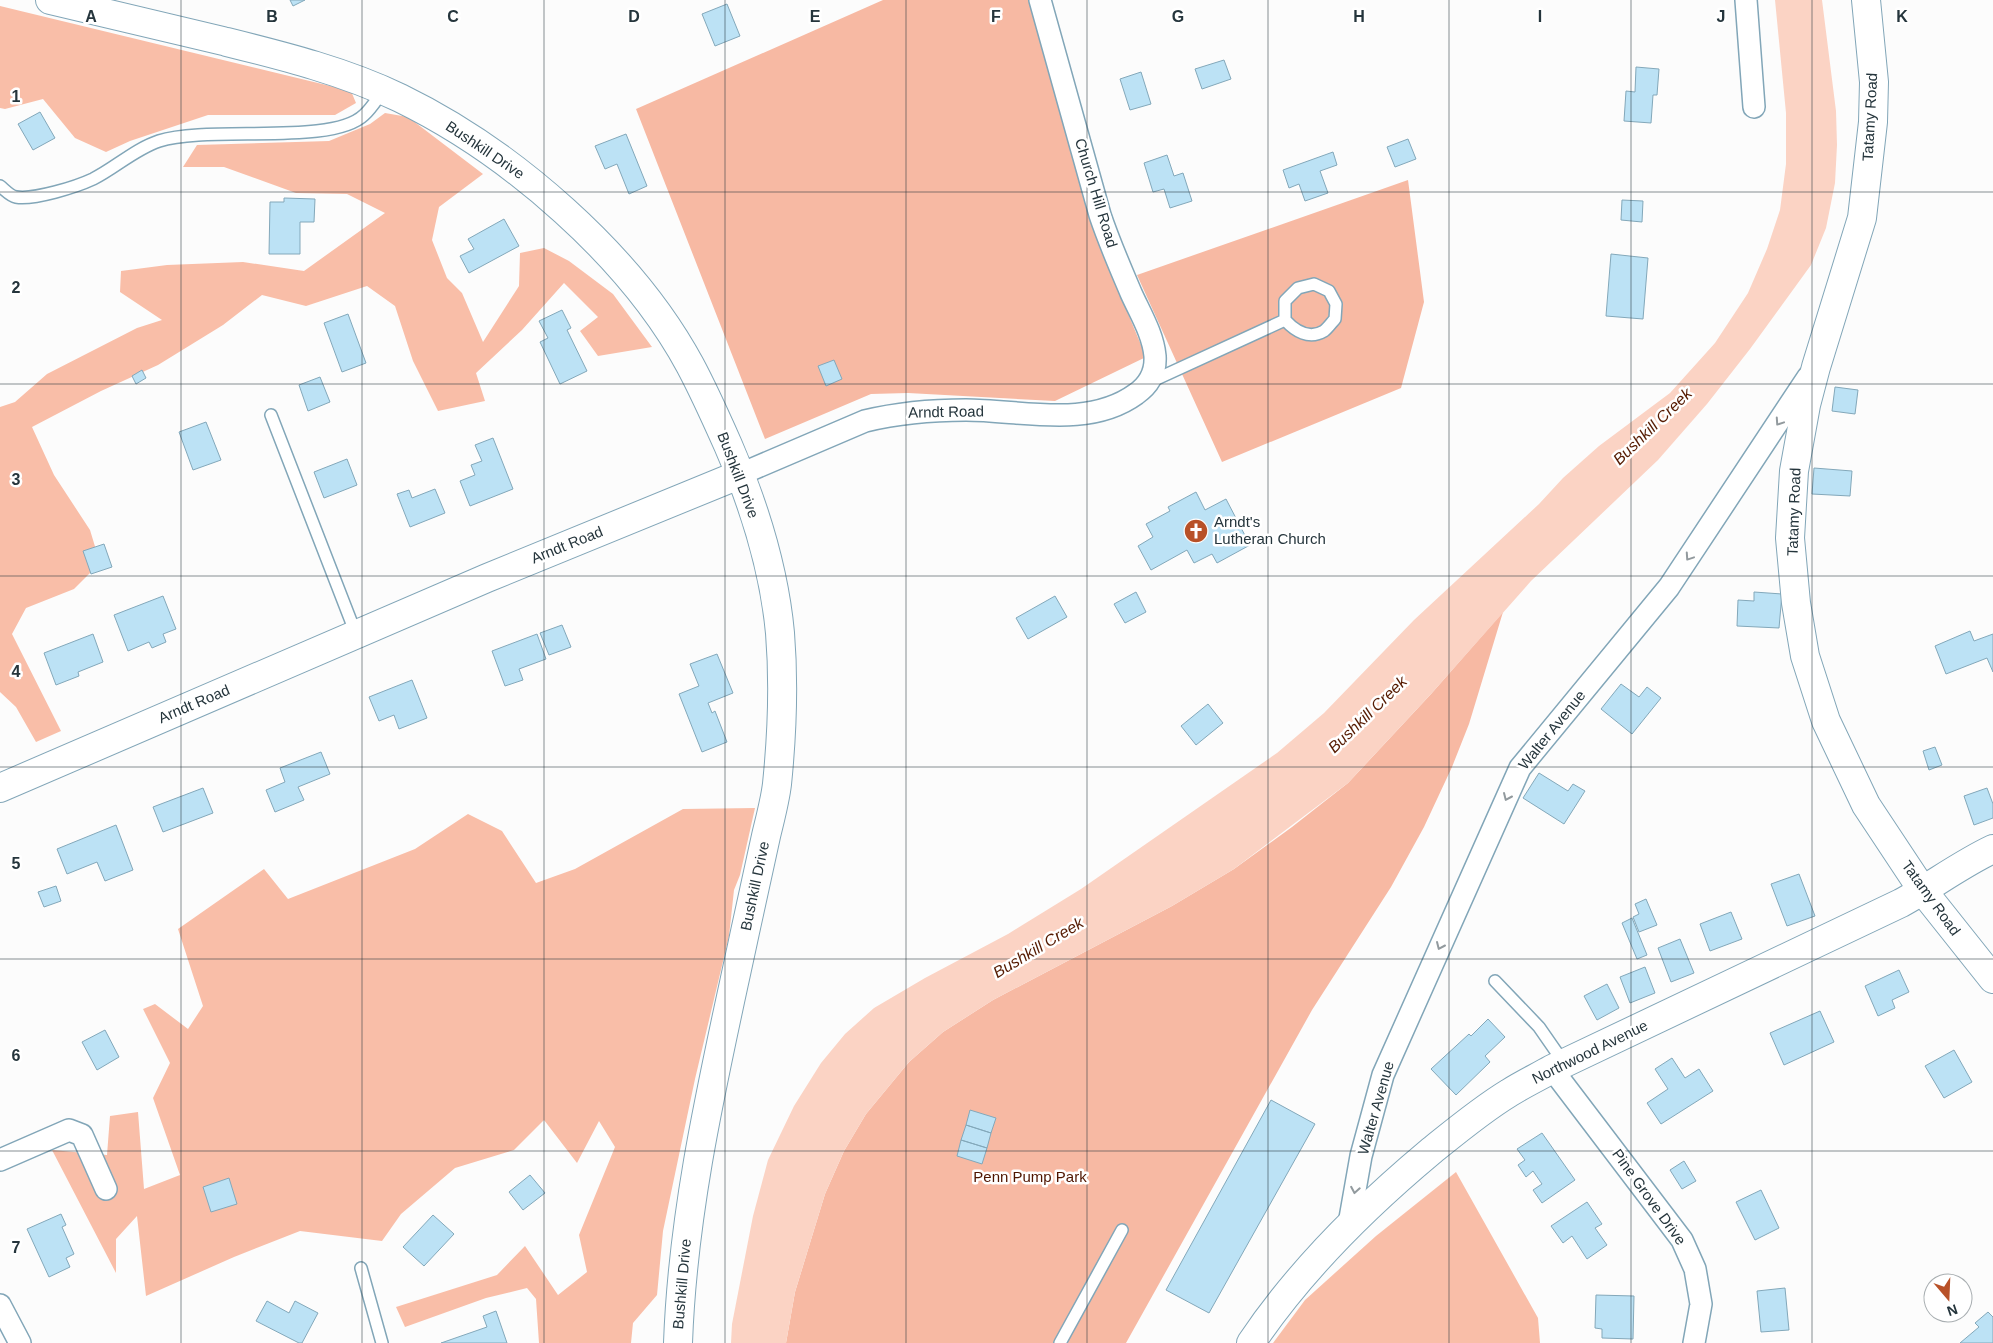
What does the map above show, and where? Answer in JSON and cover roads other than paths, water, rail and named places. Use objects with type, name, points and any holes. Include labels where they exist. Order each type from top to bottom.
[{"type":"main road","name":"Bushkill Drive","points":[[50,0],[279,55],[318,67],[383,91],[435,117],[494,154],[551,197],[598,244],[648,300],[689,363],[741,474],[768,563],[777,610],[781,668],[780,742],[776,789],[704,1122],[687,1229],[678,1343]]},
{"type":"main road","name":"Tatamy Road","points":[[1866,0],[1874,82],[1873,122],[1862,218],[1816,367],[1806,405],[1794,471],[1790,538],[1796,603],[1805,656],[1826,721],[1866,806],[1923,891],[1993,980]]},
{"type":"main road","name":"Arndt Road","points":[[0,788],[487,578],[741,474]]},
{"type":"main road","name":"Northwood Avenue","points":[[1251,1343],[1299,1280],[1349,1224],[1464,1124],[1509,1093],[1558,1066],[1923,891],[1957,868],[1993,848]]},
{"type":"street","name":"Church Hill Road","points":[[1040,0],[1100,215],[1110,244],[1152,338],[1155,364],[1149,382]]},
{"type":"street","points":[[1746,0],[1754,108]]},
{"type":"street","name":"Walter Avenue","points":[[1349,1224],[1361,1156],[1383,1075],[1520,768],[1669,587],[1816,367]]},
{"type":"street","name":"Arndt Road","points":[[741,474],[878,417],[938,410],[1059,414],[1085,413],[1118,405],[1141,391],[1149,382]]},
{"type":"street","name":"Pine Grove Drive","points":[[1558,1066],[1682,1240],[1695,1269],[1701,1304],[1694,1343]]},
{"type":"street","points":[[0,1160],[69,1130],[82,1135],[106,1189]]},
{"type":"street","points":[[0,1305],[20,1343]]},
{"type":"lane","points":[[0,186],[14,197],[42,196],[92,179],[131,155],[159,141],[193,135],[307,132],[342,128],[364,116],[383,91]]},
{"type":"lane","points":[[1314,284],[1329,291],[1336,304],[1335,319],[1324,331],[1309,335],[1295,330],[1285,320],[1286,301],[1298,288],[1314,284]]},
{"type":"lane","points":[[1149,382],[1285,320]]},
{"type":"lane","points":[[271,416],[356,634]]},
{"type":"lane","points":[[1495,981],[1539,1027],[1558,1066]]},
{"type":"lane","points":[[1060,1343],[1122,1230]]},
{"type":"lane","points":[[361,1268],[382,1343]]},
{"type":"water","name":"Bushkill Creek","points":[[1775,0],[1822,0],[1836,111],[1835,183],[1826,228],[1811,265],[1750,349],[1707,404],[1658,460],[1531,581],[1431,694],[1348,783],[1234,869],[1172,906],[993,1000],[943,1032],[909,1062],[866,1114],[844,1151],[825,1194],[795,1292],[786,1343],[731,1343],[732,1324],[753,1216],[768,1160],[794,1106],[821,1063],[845,1034],[874,1008],[925,978],[1008,934],[1081,889],[1277,753],[1324,713],[1414,620],[1539,504],[1563,478],[1599,446],[1670,393],[1715,343],[1748,293],[1767,249],[1780,210],[1786,164],[1786,113]]},
{"type":"place","name":"Arndt's Lutheran Church","points":[[1196,531]]},
{"type":"park label","name":"Penn Pump Park","points":[[1030,1177]]}]
